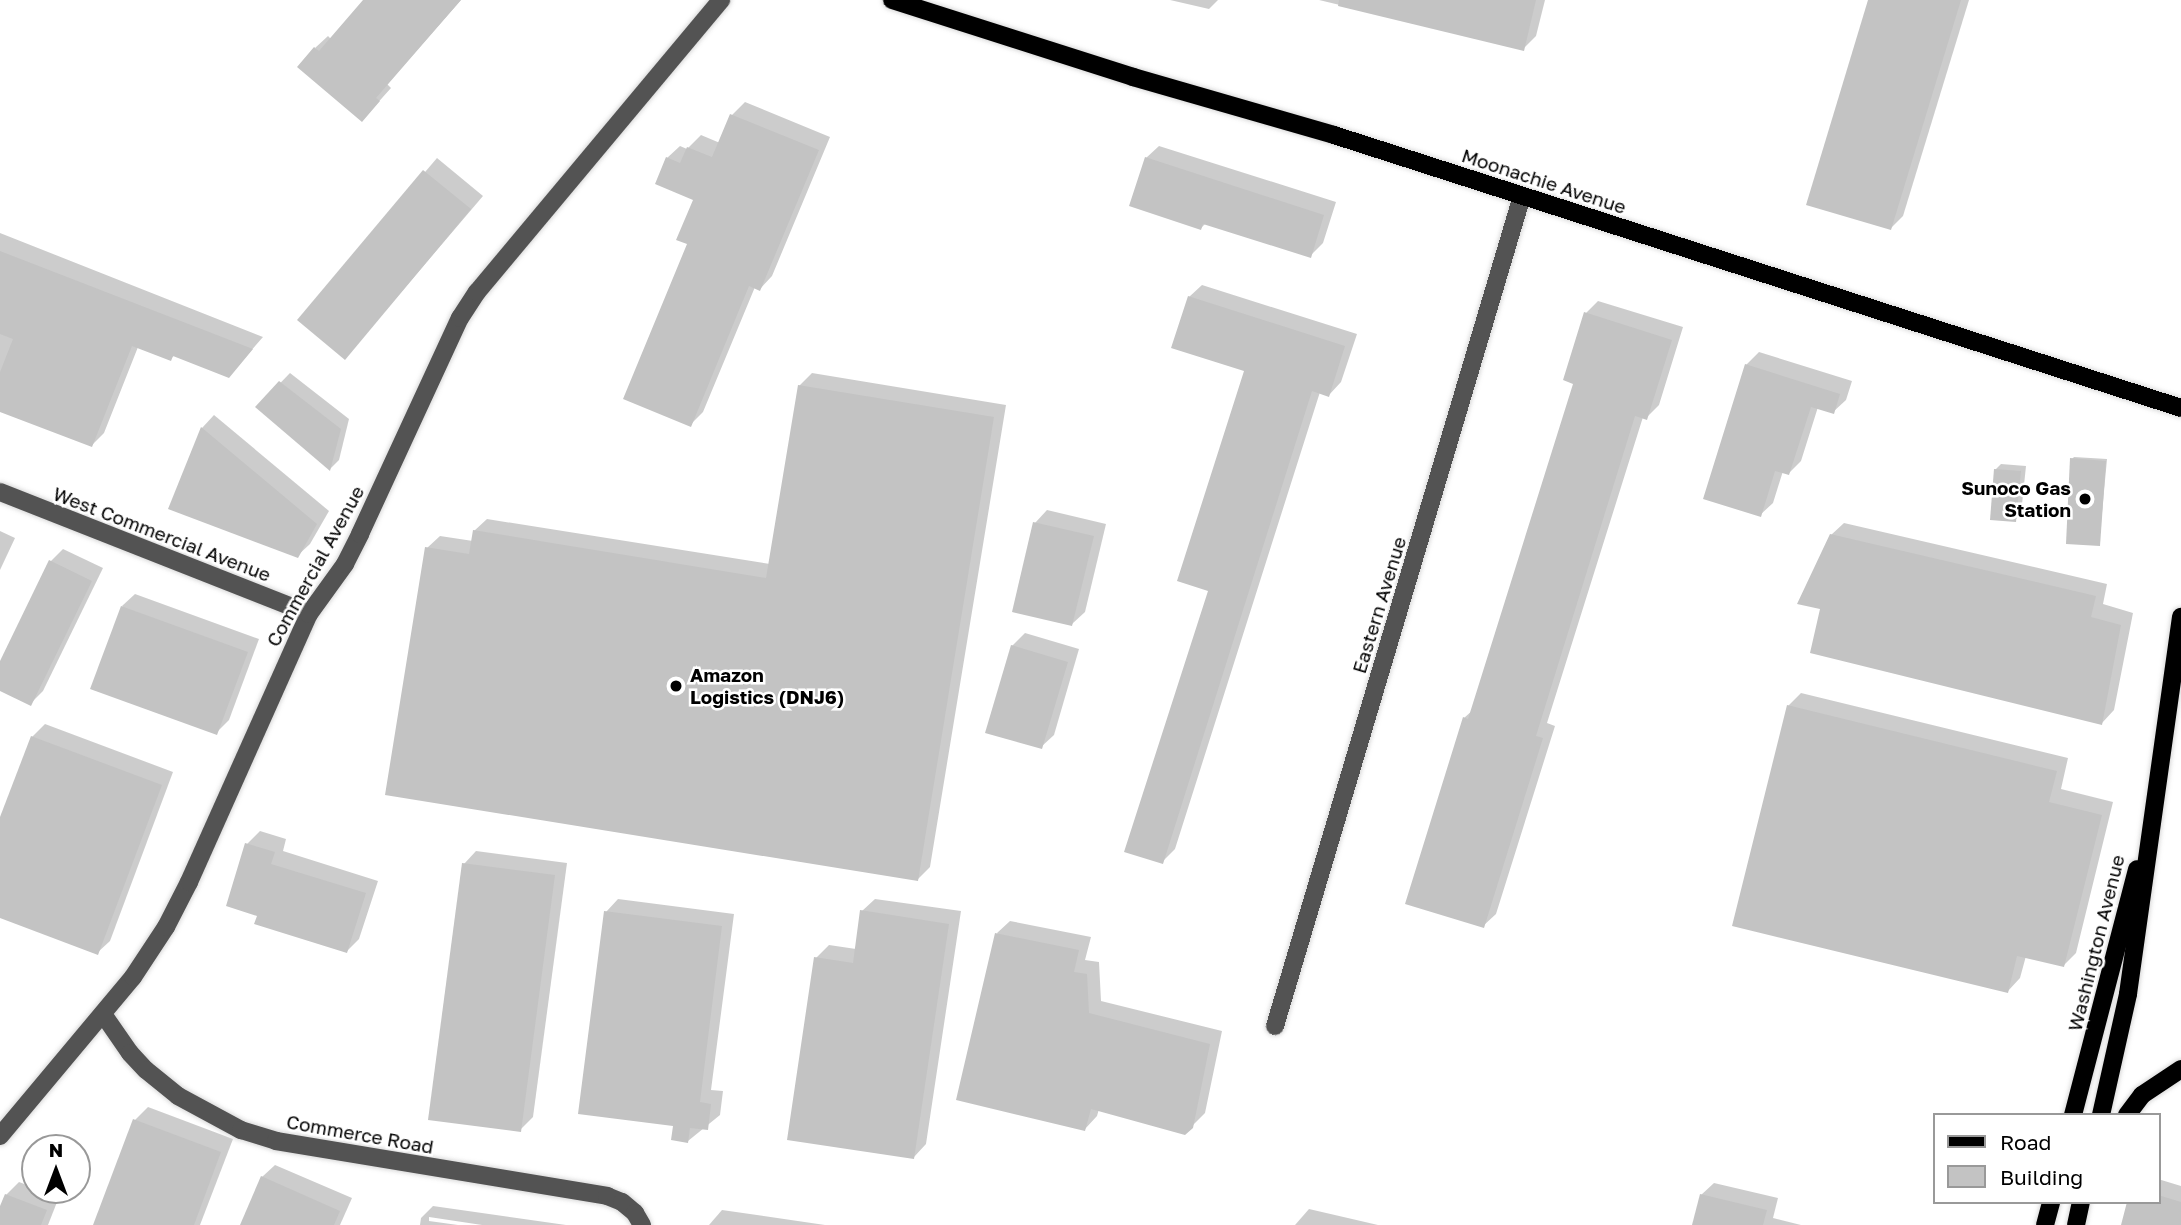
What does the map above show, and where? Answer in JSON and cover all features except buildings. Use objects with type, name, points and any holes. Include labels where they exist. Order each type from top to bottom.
[{"type":"main road","name":"Moonachie Avenue","points":[[892,0],[1121,73],[1334,135],[2181,408]]},
{"type":"main road","name":"Washington Avenue","points":[[2101,1113],[2128,994],[2181,617]]},
{"type":"main road","name":"Washington Avenue","points":[[2074,1113],[2159,781]]},
{"type":"main road","points":[[2128,1113],[2142,1095],[2181,1069]]},
{"type":"main road","points":[[2045,1225],[2050,1204]]},
{"type":"main road","points":[[2076,1225],[2081,1204]]},
{"type":"street","name":"Commercial Avenue","points":[[0,1136],[103,1014],[166,927],[190,882],[309,614],[345,564],[460,318],[477,292],[721,0]]},
{"type":"street","name":"Eastern Avenue","points":[[1275,1026],[1522,196]]},
{"type":"street","name":"West Commercial Avenue","points":[[0,492],[309,614]]},
{"type":"street","name":"Commerce Road","points":[[103,1014],[130,1054],[146,1070],[178,1096],[242,1130],[276,1142],[607,1196],[622,1202],[635,1213],[642,1225]]},
{"type":"place","name":"Sunoco Gas Station","points":[[2085,499]]},
{"type":"place","name":"Amazon Logistics (DNJ6)","points":[[676,686]]}]
